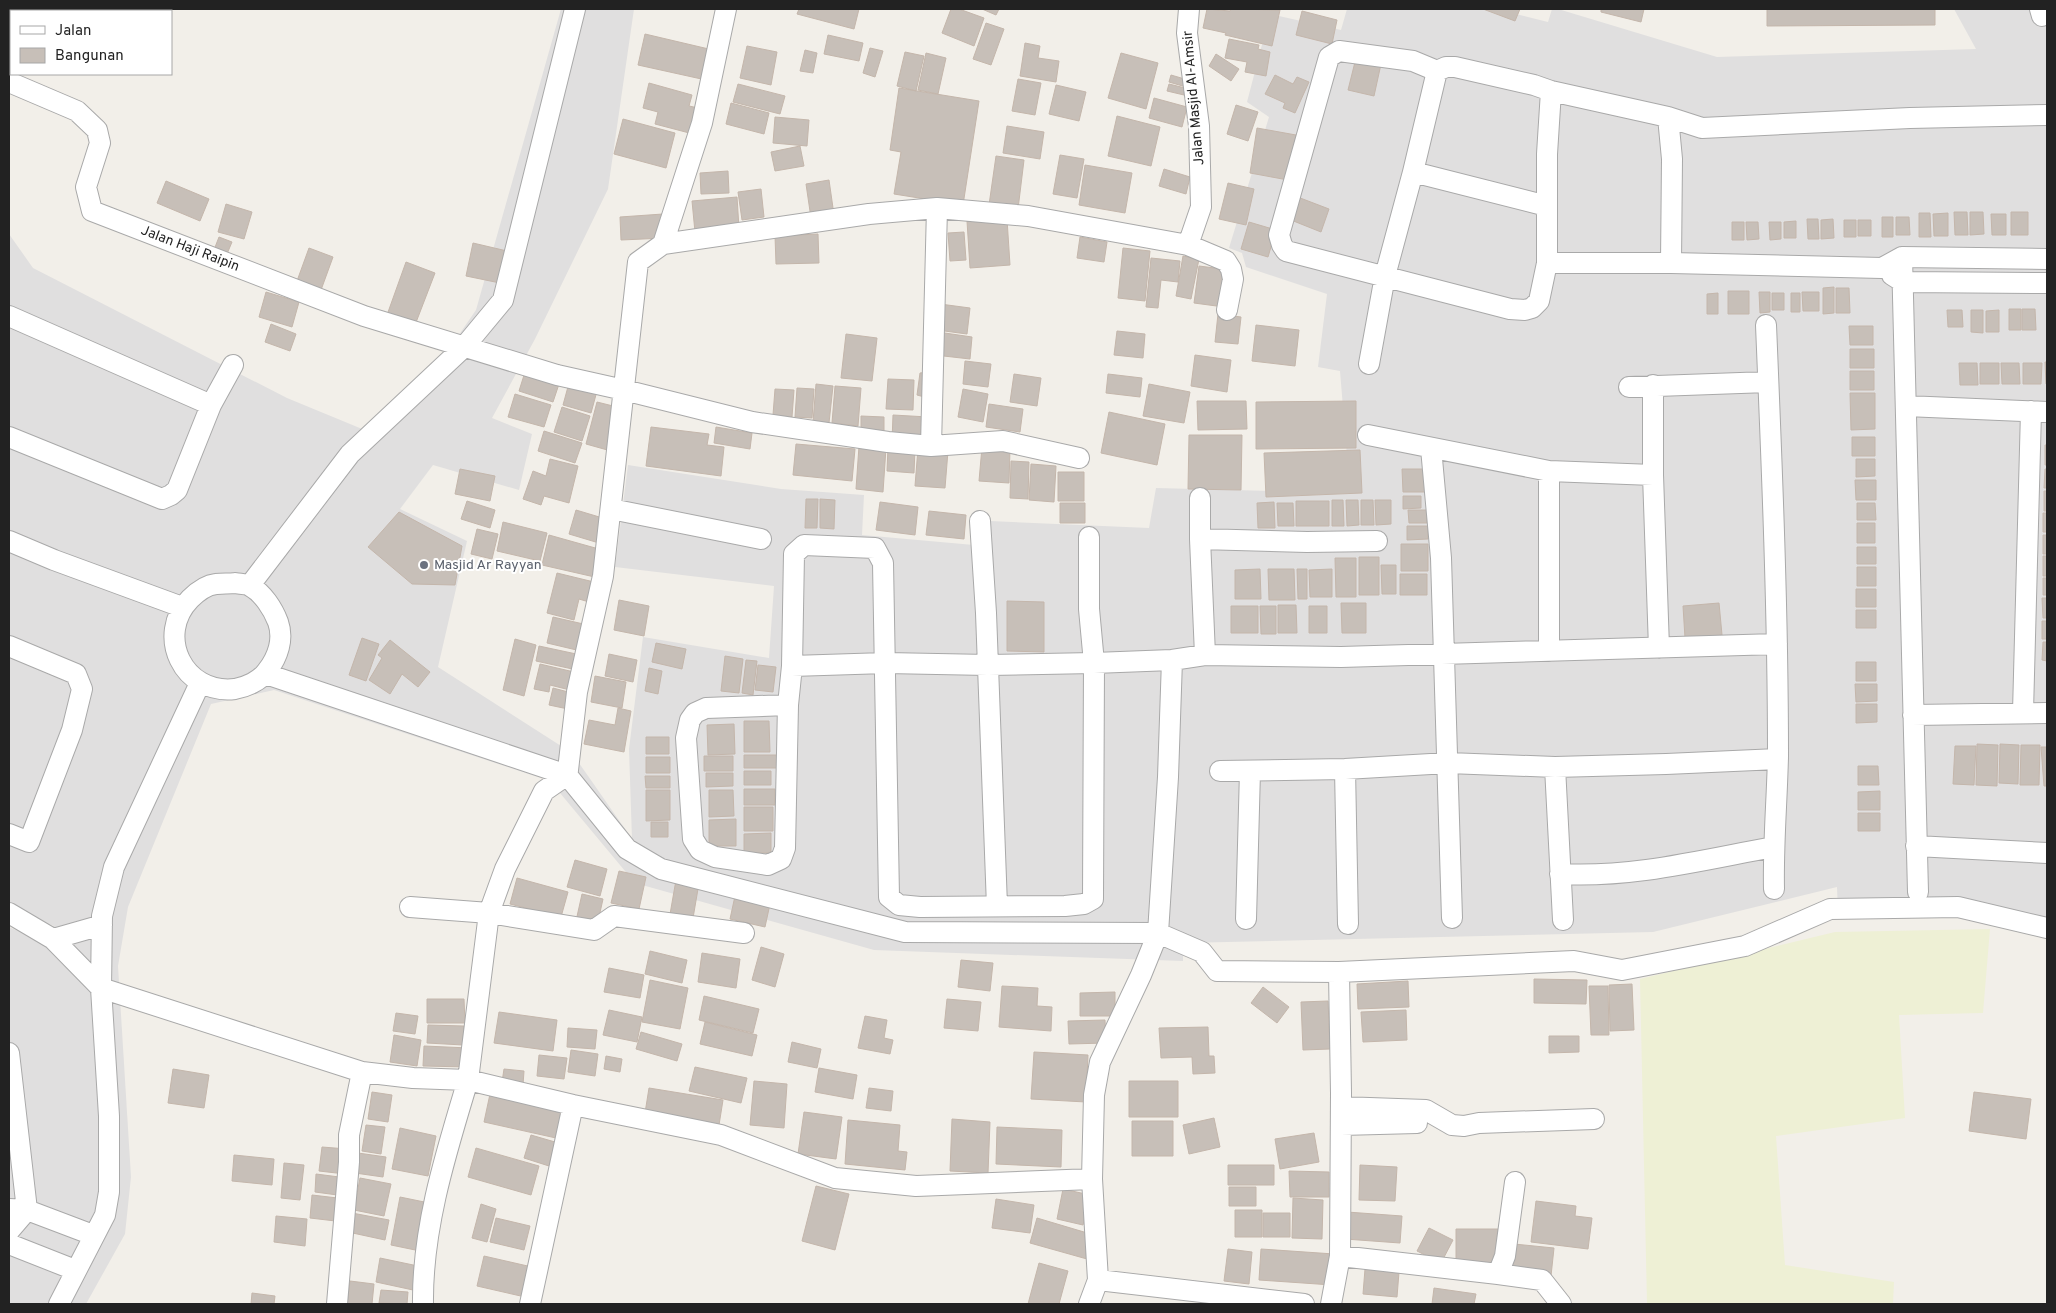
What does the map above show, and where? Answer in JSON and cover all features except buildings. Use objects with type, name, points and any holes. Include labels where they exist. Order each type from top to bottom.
[{"type":"street","points":[[250,585],[350,454],[464,347],[503,300],[575,9]]},
{"type":"street","points":[[664,244],[702,123],[726,9]]},
{"type":"street","name":"Jalan Masjid Al-Amsir","points":[[1188,245],[1201,207],[1199,126],[1187,33],[1189,9]]},
{"type":"street","points":[[1551,91],[1547,154],[1548,263],[1539,301],[1532,308],[1525,310],[1510,309],[1286,251],[1282,245],[1279,235],[1329,57],[1339,51],[1413,61],[1437,71],[1446,67],[1455,67],[1668,117],[1702,128],[1910,118],[2047,115]]},
{"type":"street","points":[[1369,364],[1385,276],[1413,172],[1437,71]]},
{"type":"street","name":"Jalan Haji Raipin","points":[[9,82],[77,111],[97,130],[100,144],[86,187],[92,211],[364,316],[464,347]]},
{"type":"street","points":[[1668,117],[1672,160],[1671,263]]},
{"type":"street","points":[[1413,172],[1547,206]]},
{"type":"street","points":[[931,446],[937,208]]},
{"type":"street","points":[[423,1304],[425,1256],[441,1172],[468,1080],[490,913],[505,868],[544,791],[567,775],[577,692],[603,576],[638,262],[664,244],[869,214],[937,208],[1028,216],[1188,245],[1226,262],[1231,268],[1233,279],[1227,310]]},
{"type":"street","points":[[1548,263],[1671,263],[1882,268],[1902,257],[2047,259]]},
{"type":"street","points":[[1902,257],[1918,892]]},
{"type":"street","points":[[1882,268],[1903,282],[2047,283]]},
{"type":"street","points":[[9,316],[212,405]]},
{"type":"street","points":[[1766,325],[1774,505],[1777,644],[1778,759],[1773,848],[1774,889]]},
{"type":"street","points":[[464,347],[557,375],[752,422],[888,442],[931,446],[1003,441],[1079,458]]},
{"type":"street","points":[[9,437],[162,499],[177,490],[212,405],[232,365]]},
{"type":"street","points":[[1629,387],[1768,382]]},
{"type":"street","points":[[1653,385],[1653,476],[1659,648]]},
{"type":"street","points":[[1906,406],[2039,412],[2024,712]]},
{"type":"street","points":[[1368,435],[1549,471],[1653,476]]},
{"type":"street","points":[[1432,448],[1441,558],[1452,918]]},
{"type":"street","points":[[1548,651],[1549,471]]},
{"type":"street","points":[[1200,498],[1205,655]]},
{"type":"street","points":[[611,509],[761,539]]},
{"type":"street","points":[[980,521],[988,665],[997,906]]},
{"type":"street","points":[[788,705],[706,708],[696,713],[690,720],[686,738],[693,839],[700,850],[715,857],[768,865],[781,859],[785,848],[794,554],[804,545],[875,548],[883,563],[889,897],[899,905],[920,907],[1065,906],[1084,904],[1094,899],[1094,663],[1089,609],[1089,537]]},
{"type":"street","points":[[1200,539],[1307,542],[1378,541]]},
{"type":"street","points":[[9,541],[182,608]]},
{"type":"street","points":[[215,584],[250,585],[272,607],[280,630],[278,654],[266,674],[246,687],[222,690],[200,683],[184,668],[175,649],[174,628],[182,608],[196,592],[215,584]]},
{"type":"street","points":[[792,666],[886,663],[988,665],[1094,663],[1172,660],[1205,655],[1341,657],[1445,655],[1777,644]]},
{"type":"street","points":[[9,646],[76,674],[82,689],[72,730],[29,842],[9,834]]},
{"type":"street","points":[[1089,1304],[1098,1280],[1092,1179],[1094,1095],[1100,1062],[1141,975],[1158,933],[1168,777],[1172,660]]},
{"type":"street","points":[[266,674],[567,775],[627,849],[661,869],[904,932],[1158,933],[1202,952],[1217,970],[1338,972],[1574,961],[1622,970],[1745,946],[1830,910],[1958,907],[2047,928]]},
{"type":"street","points":[[59,1304],[93,1234],[105,1216],[109,1192],[109,1116],[101,988],[102,925],[105,897],[114,867],[200,683]]},
{"type":"street","points":[[1914,715],[2047,713]]},
{"type":"street","points":[[1220,771],[1345,769],[1448,763],[1555,766],[1778,759]]},
{"type":"street","points":[[1555,766],[1563,920]]},
{"type":"street","points":[[1345,769],[1348,924]]},
{"type":"street","points":[[1246,919],[1250,772]]},
{"type":"street","points":[[1916,846],[2047,853]]},
{"type":"street","points":[[1560,874],[1594,876],[1642,871],[1773,848]]},
{"type":"street","points":[[410,906],[490,913],[594,930],[614,916],[744,933]]},
{"type":"street","points":[[9,913],[53,939],[101,988],[362,1072],[413,1078],[468,1080],[573,1105],[721,1134],[835,1178],[916,1186],[1092,1179]]},
{"type":"street","points":[[53,939],[102,925]]},
{"type":"street","points":[[1331,1304],[1340,1256],[1341,1116],[1338,972]]},
{"type":"street","points":[[9,1053],[18,1209],[9,1231]]},
{"type":"street","points":[[337,1304],[349,1162],[349,1135],[362,1072]]},
{"type":"street","points":[[530,1304],[573,1105]]},
{"type":"street","points":[[1341,1116],[1426,1110],[1452,1125],[1464,1126],[1479,1123],[1594,1119]]},
{"type":"street","points":[[1341,1116],[1418,1123]]},
{"type":"street","points":[[1498,1274],[1505,1256],[1515,1182]]},
{"type":"street","points":[[18,1209],[93,1234]]},
{"type":"street","points":[[9,1244],[75,1270]]},
{"type":"street","points":[[1340,1256],[1542,1280],[1561,1304]]},
{"type":"street","points":[[1098,1280],[1304,1304]]},
{"type":"shaded area","points":[[561,9],[634,9],[608,189],[535,339],[492,418],[532,434],[519,490],[433,465],[400,509],[467,541],[438,667],[572,753],[632,839],[629,749],[643,637],[769,658],[774,586],[615,567],[628,465],[781,489],[864,495],[862,535],[985,546],[990,521],[1149,528],[1156,488],[1350,493],[1340,371],[1318,367],[1327,294],[1246,267],[1242,253],[1229,248],[1269,117],[1247,102],[1270,14],[1341,30],[1347,9],[1496,9],[1548,22],[1552,9],[1558,9],[1717,57],[1976,49],[1954,9],[2047,9],[2047,921],[2026,918],[1838,912],[1837,887],[1653,932],[1183,943],[1183,961],[874,950],[635,883],[550,781],[274,690],[211,704],[128,907],[118,966],[131,1177],[125,1234],[86,1304],[9,1304],[9,927],[36,939],[54,926],[9,908],[9,234],[33,268],[287,398],[367,431],[436,368],[476,310]]},
{"type":"green space","points":[[1990,929],[1983,1013],[1899,1015],[1905,1118],[1776,1136],[1785,1265],[1894,1282],[1893,1304],[1647,1304],[1640,979],[1835,932]]},
{"type":"place","name":"Masjid Ar Rayyan","points":[[424,565]]}]
